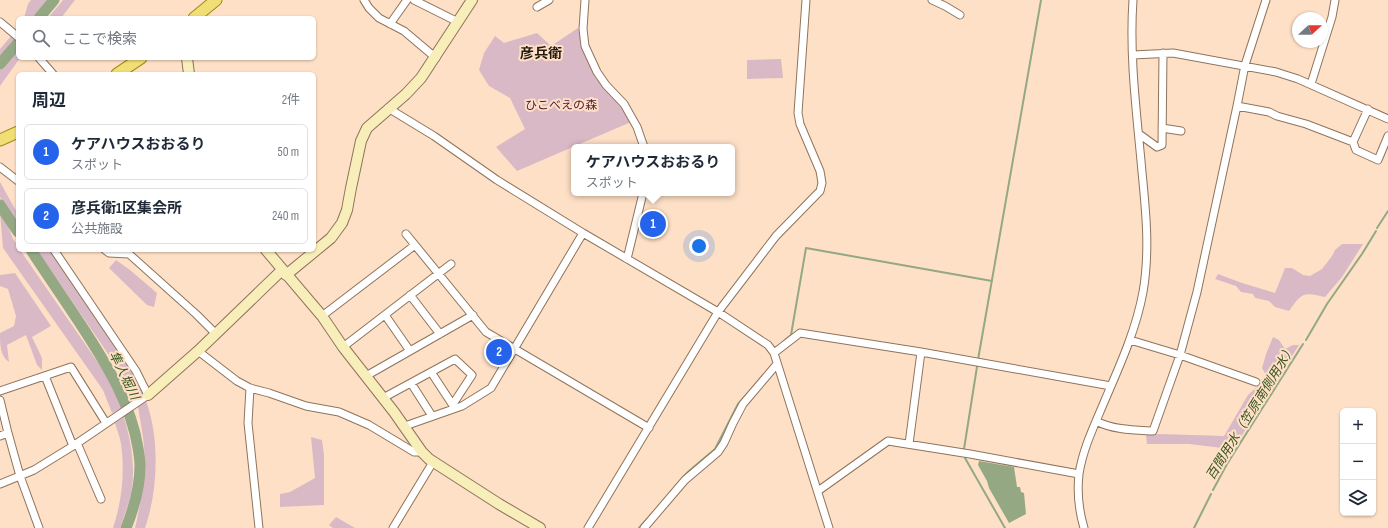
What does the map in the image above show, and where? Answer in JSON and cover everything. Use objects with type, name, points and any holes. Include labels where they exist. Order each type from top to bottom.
[{"type":"main road","points":[[196,16],[216,0]]},
{"type":"main road","points":[[120,72],[138,60]]},
{"type":"main road","points":[[0,140],[16,133]]},
{"type":"street","points":[[364,0],[369,8],[379,18],[404,31],[436,58]]},
{"type":"street","points":[[390,24],[407,0]]},
{"type":"street","points":[[414,0],[458,22]]},
{"type":"street","points":[[316,249],[331,238],[342,223],[347,210],[361,141],[367,128],[388,108],[406,94],[421,78],[436,58],[472,0]]},
{"type":"street","points":[[537,7],[550,0]]},
{"type":"street","points":[[585,0],[583,29],[585,46],[597,72],[624,104],[637,127],[643,144]]},
{"type":"street","points":[[588,528],[718,312],[776,236],[820,191],[822,183],[820,171],[800,124],[798,113],[806,0]]},
{"type":"street","points":[[932,0],[960,15]]},
{"type":"street","points":[[1084,528],[1079,506],[1079,474],[1084,452],[1130,340],[1139,312],[1147,256],[1147,232],[1133,55],[1133,0]]},
{"type":"street","points":[[1096,421],[1103,425],[1153,431],[1180,355],[1204,264],[1245,65],[1266,0]]},
{"type":"street","points":[[1311,84],[1332,17],[1335,0]]},
{"type":"street","points":[[0,22],[16,35]]},
{"type":"street","points":[[1139,134],[1157,147],[1162,144],[1163,53]]},
{"type":"street","points":[[1133,55],[1173,53],[1245,65],[1276,72],[1311,84],[1388,119]]},
{"type":"street","points":[[41,60],[51,72]]},
{"type":"street","points":[[186,60],[189,72]]},
{"type":"street","points":[[1237,106],[1269,112],[1353,142]]},
{"type":"street","points":[[388,108],[434,136],[497,180],[583,233],[718,312],[768,345],[774,353],[829,528]]},
{"type":"street","points":[[1368,109],[1353,142],[1356,150],[1378,160],[1388,136]]},
{"type":"street","points":[[1162,128],[1181,131]]},
{"type":"street","points":[[0,167],[16,179]]},
{"type":"street","points":[[627,258],[642,196]]},
{"type":"street","points":[[405,426],[454,406],[462,406],[491,388],[583,233]]},
{"type":"street","points":[[406,234],[486,332],[648,428]]},
{"type":"street","points":[[322,316],[415,245]]},
{"type":"street","points":[[55,252],[136,371],[148,395]]},
{"type":"street","points":[[108,252],[129,254],[216,334]]},
{"type":"street","points":[[268,252],[322,316],[343,347],[405,426],[422,452],[433,462],[540,528]]},
{"type":"street","points":[[0,484],[34,470],[148,395],[284,273],[312,252]]},
{"type":"street","points":[[343,347],[451,264]]},
{"type":"street","points":[[410,295],[440,334]]},
{"type":"street","points":[[385,315],[410,351]]},
{"type":"street","points":[[366,376],[473,315]]},
{"type":"street","points":[[774,353],[800,333],[921,352],[1111,386]]},
{"type":"street","points":[[1130,340],[1180,355],[1256,382]]},
{"type":"street","points":[[198,351],[237,381],[250,388],[270,393],[306,406],[339,412],[369,425],[414,452],[422,452]]},
{"type":"street","points":[[909,444],[921,352]]},
{"type":"street","points":[[383,398],[454,359],[472,376],[454,406]]},
{"type":"street","points":[[644,528],[685,480],[718,452],[743,404],[777,364]]},
{"type":"street","points":[[0,391],[71,367],[109,422]]},
{"type":"street","points":[[431,372],[454,406]]},
{"type":"street","points":[[45,376],[101,499]]},
{"type":"street","points":[[411,382],[432,416]]},
{"type":"street","points":[[250,388],[248,423],[259,528]]},
{"type":"street","points":[[0,400],[20,476],[38,528]]},
{"type":"street","points":[[0,436],[8,433]]},
{"type":"street","points":[[818,490],[888,441],[1079,474]]},
{"type":"street","points":[[393,528],[433,462]]},
{"type":"green space","points":[[31,0],[47,0],[35,16],[25,16],[28,4]]},
{"type":"green space","points":[[63,0],[75,0],[63,16],[50,16]]},
{"type":"green space","name":"ひこべえの森","points":[[578,28],[582,44],[595,77],[612,95],[631,122],[580,144],[571,144],[571,148],[517,171],[496,147],[525,129],[510,98],[489,86],[479,70],[484,53],[495,36],[504,43],[537,33],[551,46]]},
{"type":"green space","points":[[11,36],[16,39],[0,60],[0,49]]},
{"type":"green space","points":[[16,53],[16,60],[19,60],[0,86],[0,70]]},
{"type":"green space","points":[[781,59],[783,78],[747,79],[747,60]]},
{"type":"green space","points":[[0,182],[16,210],[16,221],[6,208],[0,197]]},
{"type":"green space","points":[[0,213],[6,221],[16,243],[16,252],[21,252],[110,380],[122,408],[112,413],[103,390],[3,248]]},
{"type":"green space","points":[[1342,244],[1363,244],[1342,277],[1325,297],[1312,294],[1304,295],[1297,300],[1289,311],[1275,307],[1269,301],[1255,298],[1253,294],[1241,292],[1236,286],[1215,279],[1218,274],[1275,293],[1285,268],[1292,268],[1303,275],[1310,276],[1322,269],[1335,250]]},
{"type":"green space","points":[[38,252],[52,252],[118,346],[143,393],[135,399],[131,389]]},
{"type":"green space","points":[[116,260],[157,293],[154,307],[147,305],[109,268]]},
{"type":"green space","points":[[15,273],[51,326],[32,337],[42,358],[42,370],[37,365],[26,335],[7,345],[9,362],[2,353],[0,333],[14,326],[16,316],[8,289],[0,286],[0,275]]},
{"type":"green space","points":[[1273,337],[1279,340],[1285,349],[1293,345],[1299,345],[1239,440],[1229,437],[1222,448],[1189,444],[1147,444],[1146,435],[1224,436],[1248,395],[1262,382],[1266,375],[1262,368]]},
{"type":"green space","points":[[146,401],[154,431],[156,464],[155,481],[153,498],[145,528],[135,528],[143,482],[144,459],[143,436],[138,407]]},
{"type":"green space","points":[[124,417],[132,453],[133,480],[128,504],[120,528],[113,528],[121,497],[123,476],[121,444],[115,423]]},
{"type":"green space","points":[[311,437],[322,440],[324,455],[324,505],[280,507],[280,494],[290,492],[315,478]]},
{"type":"green space","points":[[336,517],[355,528],[333,528],[329,525]]},
{"type":"shaded area","points":[[979,461],[1014,467],[1017,487],[1020,487],[1021,492],[1024,493],[1026,514],[1009,523],[989,488],[987,481],[978,465]]},
{"type":"waterway","name":"隼人堀川","points":[[41,16],[54,0]]},
{"type":"waterway","points":[[964,449],[979,354],[1041,0]]},
{"type":"waterway","name":"隼人堀川","points":[[0,64],[16,45]]},
{"type":"waterway","name":"隼人堀川","points":[[0,205],[16,229]]},
{"type":"waterway","name":"百間用水（笠原南側用水）","points":[[1377,228],[1388,211]]},
{"type":"waterway","name":"百間用水（笠原南側用水）","points":[[1306,340],[1327,304],[1376,231]]},
{"type":"waterway","points":[[784,341],[791,335],[806,248],[992,281]]},
{"type":"waterway","name":"隼人堀川","points":[[32,252],[101,356],[117,385],[130,416],[138,448],[140,474],[136,498],[126,528]]},
{"type":"waterway","name":"百間用水（笠原南側用水）","points":[[1213,490],[1227,464],[1303,344]]},
{"type":"waterway","points":[[683,477],[715,449],[738,404],[749,392]]},
{"type":"waterway","points":[[965,458],[1005,528]]},
{"type":"waterway","name":"百間用水（笠原南側用水）","points":[[1194,528],[1211,494]]},
{"type":"waterway","points":[[639,528],[665,499]]},
{"type":"place","name":"ケアハウスおおるり","points":[[653,224]]},
{"type":"place","name":"彦兵衛1区集会所","points":[[499,352]]},
{"type":"district","name":"彦兵衛","points":[[541,53]]}]
